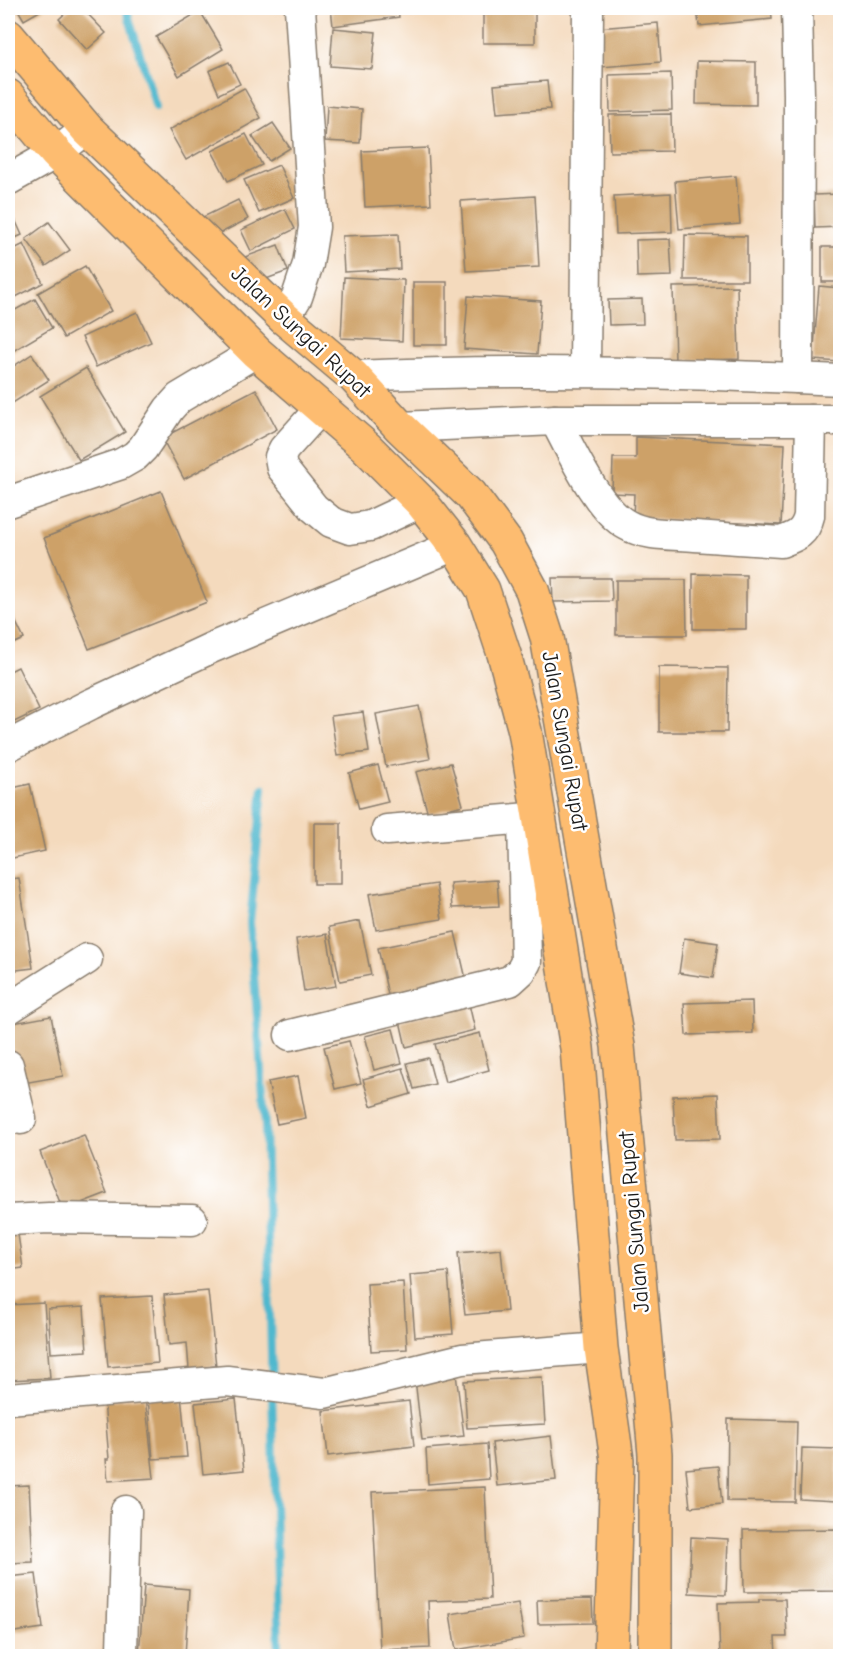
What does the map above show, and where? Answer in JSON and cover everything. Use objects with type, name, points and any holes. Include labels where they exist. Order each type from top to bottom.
[{"type":"main road","name":"Jalan Sungai Rupat","points":[[8,36],[87,129],[284,318],[353,376],[400,427],[471,495],[506,542],[532,590],[547,637],[618,1046],[655,1454],[655,1656]]},
{"type":"main road","name":"Jalan Sungai Rupat","points":[[8,96],[56,153],[256,352],[366,447],[420,502],[455,545],[483,590],[504,654],[525,731],[531,818],[577,1048],[601,1348],[618,1460],[610,1656]]},
{"type":"main road","points":[[577,1048],[618,1046]]},
{"type":"street","points":[[284,318],[297,297],[308,264],[314,227],[300,8]]},
{"type":"street","points":[[585,371],[588,8]]},
{"type":"street","points":[[797,8],[798,378]]},
{"type":"street","points":[[8,180],[56,153],[87,129]]},
{"type":"street","points":[[8,502],[121,464],[135,456],[179,398],[256,352]]},
{"type":"street","points":[[353,376],[585,371],[840,380]]},
{"type":"street","points":[[320,409],[284,449],[280,457],[282,468],[314,508],[331,522],[350,529],[369,526],[420,502]]},
{"type":"street","points":[[555,420],[584,477],[611,512],[626,525],[663,534],[782,542],[796,536],[807,526],[811,420]]},
{"type":"street","points":[[400,427],[555,420],[840,420]]},
{"type":"street","points":[[8,746],[211,648],[455,545]]},
{"type":"street","points":[[290,1035],[510,981],[517,977],[526,962],[531,818],[387,830]]},
{"type":"street","points":[[8,1009],[87,959]]},
{"type":"street","points":[[8,1065],[21,1119]]},
{"type":"street","points":[[8,1220],[49,1218],[192,1220]]},
{"type":"street","points":[[8,1399],[227,1381],[324,1393],[462,1359],[601,1348]]},
{"type":"street","points":[[120,1656],[123,1651],[126,1511]]},
{"type":"building","points":[[17,8],[45,8],[24,20]]},
{"type":"building","points":[[71,8],[82,8],[106,33],[87,50],[59,19]]},
{"type":"building","points":[[331,8],[398,8],[399,17],[333,26]]},
{"type":"building","points":[[483,8],[535,8],[535,43],[483,43]]},
{"type":"building","points":[[697,8],[771,8],[772,19],[699,26]]},
{"type":"building","points":[[200,11],[223,49],[179,76],[156,37]]},
{"type":"building","points":[[658,23],[661,62],[601,67],[598,28]]},
{"type":"building","points":[[333,28],[376,32],[372,69],[330,66]]},
{"type":"building","points":[[697,61],[756,62],[756,105],[696,104]]},
{"type":"building","points":[[229,62],[240,84],[219,94],[209,71]]},
{"type":"building","points":[[671,73],[672,110],[610,112],[609,75]]},
{"type":"building","points":[[547,81],[550,109],[497,113],[494,85]]},
{"type":"building","points":[[244,88],[261,118],[186,160],[169,130]]},
{"type":"building","points":[[327,106],[362,109],[360,143],[325,141]]},
{"type":"building","points":[[671,114],[672,151],[610,152],[609,115]]},
{"type":"building","points":[[273,123],[290,148],[269,161],[252,136]]},
{"type":"building","points":[[246,134],[262,165],[228,181],[212,151]]},
{"type":"building","points":[[428,148],[431,204],[365,207],[362,151]]},
{"type":"building","points":[[279,165],[294,198],[259,213],[244,180]]},
{"type":"building","points":[[736,176],[740,224],[679,229],[675,181]]},
{"type":"building","points":[[671,193],[672,232],[616,234],[614,196]]},
{"type":"building","points":[[840,194],[840,227],[815,228],[814,195]]},
{"type":"building","points":[[535,196],[539,267],[466,271],[461,201]]},
{"type":"building","points":[[238,200],[248,219],[213,237],[203,217]]},
{"type":"building","points":[[8,204],[22,235],[8,241]]},
{"type":"building","points":[[285,209],[295,229],[251,251],[241,230]]},
{"type":"building","points":[[49,222],[70,250],[46,266],[26,239]]},
{"type":"building","points":[[398,234],[400,269],[344,272],[342,236]]},
{"type":"building","points":[[685,235],[747,236],[747,280],[684,280]]},
{"type":"building","points":[[670,239],[672,276],[637,277],[636,240]]},
{"type":"building","points":[[24,244],[43,283],[8,301],[8,252]]},
{"type":"building","points":[[278,245],[288,271],[255,283],[245,257]]},
{"type":"building","points":[[822,247],[840,247],[840,282],[822,282]]},
{"type":"building","points":[[85,266],[111,311],[64,338],[38,293]]},
{"type":"building","points":[[344,277],[404,280],[402,341],[341,338]]},
{"type":"building","points":[[413,282],[447,282],[447,345],[413,345]]},
{"type":"building","points":[[737,286],[739,359],[675,361],[673,287]]},
{"type":"building","points":[[819,286],[840,288],[840,362],[813,360]]},
{"type":"building","points":[[468,296],[541,301],[537,354],[464,349]]},
{"type":"building","points":[[35,299],[52,328],[8,354],[8,314]]},
{"type":"building","points":[[642,299],[643,324],[609,325],[608,300]]},
{"type":"building","points":[[137,312],[151,342],[96,367],[82,337]]},
{"type":"building","points":[[32,354],[49,380],[8,406],[8,370]]},
{"type":"building","points":[[86,368],[125,432],[79,460],[40,396]]},
{"type":"building","points":[[256,389],[277,429],[184,479],[162,438]]},
{"type":"building","points":[[636,437],[785,444],[781,525],[633,518],[634,494],[612,493],[613,458],[636,458]]},
{"type":"building","points":[[161,491],[207,602],[89,649],[44,538]]},
{"type":"building","points":[[693,574],[746,575],[746,629],[693,629]]},
{"type":"building","points":[[552,578],[611,578],[612,601],[553,602]]},
{"type":"building","points":[[616,580],[686,580],[687,635],[616,635]]},
{"type":"building","points":[[8,606],[24,639],[8,646]]},
{"type":"building","points":[[18,667],[39,710],[8,725],[8,672]]},
{"type":"building","points":[[659,667],[728,668],[727,732],[659,732]]},
{"type":"building","points":[[419,706],[430,759],[386,767],[376,714]]},
{"type":"building","points":[[363,712],[369,752],[337,756],[331,716]]},
{"type":"building","points":[[451,763],[463,805],[428,814],[416,772]]},
{"type":"building","points":[[378,765],[388,802],[359,809],[349,773]]},
{"type":"building","points":[[30,784],[45,851],[8,859],[8,789]]},
{"type":"building","points":[[314,823],[341,823],[341,884],[314,884]]},
{"type":"building","points":[[19,878],[33,968],[8,971],[8,879]]},
{"type":"building","points":[[497,880],[499,906],[452,908],[450,883]]},
{"type":"building","points":[[436,884],[442,919],[376,930],[369,894]]},
{"type":"building","points":[[360,921],[371,975],[340,981],[329,927]]},
{"type":"building","points":[[455,932],[466,979],[388,995],[378,948]]},
{"type":"building","points":[[327,934],[336,986],[304,991],[296,939]]},
{"type":"building","points":[[684,938],[718,943],[713,978],[679,973]]},
{"type":"building","points":[[752,1001],[753,1033],[686,1035],[684,1003]]},
{"type":"building","points":[[469,1004],[475,1030],[406,1047],[400,1021]]},
{"type":"building","points":[[51,1016],[63,1076],[18,1084],[8,1024]]},
{"type":"building","points":[[393,1029],[402,1063],[374,1070],[365,1036]]},
{"type":"building","points":[[480,1033],[489,1070],[445,1082],[435,1044]]},
{"type":"building","points":[[349,1041],[361,1083],[335,1089],[324,1047]]},
{"type":"building","points":[[428,1058],[435,1084],[414,1089],[407,1063]]},
{"type":"building","points":[[403,1068],[411,1094],[371,1106],[363,1079]]},
{"type":"building","points":[[298,1076],[306,1118],[277,1124],[268,1082]]},
{"type":"building","points":[[718,1094],[720,1139],[675,1140],[673,1096]]},
{"type":"building","points":[[84,1135],[107,1193],[63,1210],[40,1152]]},
{"type":"building","points":[[17,1228],[23,1268],[8,1270],[8,1229]]},
{"type":"building","points":[[501,1249],[507,1311],[465,1315],[458,1253]]},
{"type":"building","points":[[448,1272],[453,1334],[415,1337],[410,1275]]},
{"type":"building","points":[[403,1282],[407,1349],[371,1351],[367,1284]]},
{"type":"building","points":[[208,1291],[216,1366],[189,1369],[187,1343],[169,1345],[164,1295]]},
{"type":"building","points":[[152,1296],[158,1363],[108,1367],[102,1299]]},
{"type":"building","points":[[44,1303],[50,1378],[8,1380],[8,1305]]},
{"type":"building","points":[[84,1307],[87,1351],[51,1353],[48,1309]]},
{"type":"building","points":[[456,1374],[464,1436],[422,1440],[415,1379]]},
{"type":"building","points":[[542,1377],[545,1424],[467,1428],[464,1381]]},
{"type":"building","points":[[181,1395],[187,1457],[153,1459],[148,1398]]},
{"type":"building","points":[[145,1397],[154,1478],[108,1481],[106,1459],[109,1459],[104,1401]]},
{"type":"building","points":[[236,1399],[244,1470],[203,1474],[195,1403]]},
{"type":"building","points":[[409,1401],[414,1446],[328,1456],[323,1411]]},
{"type":"building","points":[[728,1419],[797,1421],[795,1502],[727,1501]]},
{"type":"building","points":[[551,1436],[556,1480],[497,1486],[492,1443]]},
{"type":"building","points":[[487,1444],[489,1479],[428,1484],[426,1449]]},
{"type":"building","points":[[802,1448],[838,1449],[836,1501],[800,1499]]},
{"type":"building","points":[[718,1466],[722,1504],[690,1507],[686,1469]]},
{"type":"building","points":[[29,1485],[33,1562],[8,1563],[8,1486]]},
{"type":"building","points":[[485,1487],[490,1599],[428,1601],[430,1648],[380,1650],[372,1492]]},
{"type":"building","points":[[840,1529],[840,1591],[744,1592],[743,1530]]},
{"type":"building","points":[[691,1537],[728,1539],[726,1595],[689,1593]]},
{"type":"building","points":[[36,1574],[43,1628],[8,1633],[8,1577]]},
{"type":"building","points":[[144,1585],[189,1589],[185,1656],[139,1656]]},
{"type":"building","points":[[592,1599],[593,1623],[538,1624],[537,1600]]},
{"type":"building","points":[[759,1599],[785,1599],[787,1637],[775,1637],[776,1656],[720,1656],[718,1603],[759,1602]]},
{"type":"building","points":[[518,1603],[524,1638],[456,1650],[450,1614]]},
{"type":"building","points":[[515,1651],[515,1656],[482,1656],[482,1655]]},
{"type":"waterway","points":[[126,8],[156,107]]},
{"type":"waterway","points":[[263,788],[250,922],[265,1125],[279,1656]]}]
